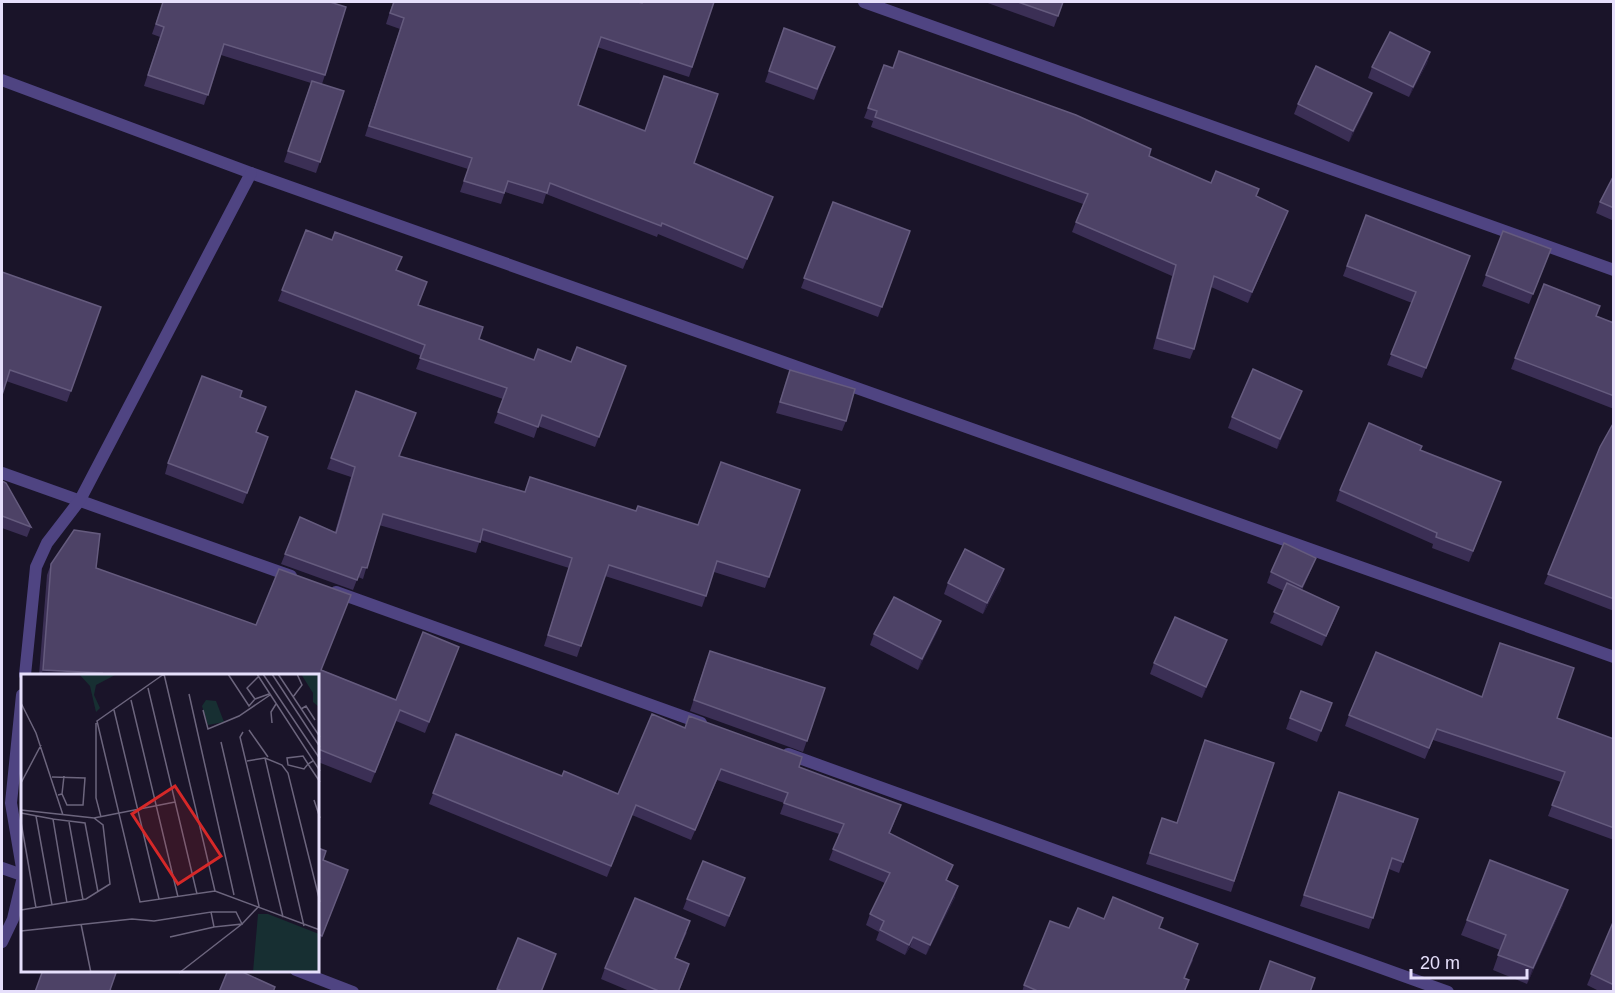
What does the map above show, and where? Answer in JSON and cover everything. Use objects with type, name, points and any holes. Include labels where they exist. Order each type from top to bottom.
[{"type":"lane","points":[[864,2],[1614,270]]},
{"type":"lane","points":[[2,80],[251,173],[1614,657]]},
{"type":"lane","points":[[25,674],[36,567],[47,543],[80,500],[251,173]]},
{"type":"lane","points":[[2,473],[304,581]]},
{"type":"lane","points":[[327,589],[708,726]]},
{"type":"lane","points":[[21,705],[11,803],[21,862]]},
{"type":"lane","points":[[775,750],[1448,992]]},
{"type":"lane","points":[[2,868],[21,875]]},
{"type":"lane","points":[[2,942],[13,919],[21,885]]},
{"type":"lane","points":[[301,972],[353,992]]},
{"type":"building","points":[[163,2],[330,2],[346,7],[325,75],[224,44],[208,95],[148,75],[164,27],[156,24]]},
{"type":"building","points":[[394,2],[714,2],[692,67],[601,37],[578,105],[645,131],[664,76],[718,94],[694,163],[773,197],[747,259],[662,223],[661,226],[550,183],[547,193],[508,181],[504,193],[464,181],[472,158],[369,126],[404,18],[390,13]]},
{"type":"building","points":[[1018,2],[1063,2],[1058,16]]},
{"type":"building","points":[[784,28],[835,47],[817,89],[769,71]]},
{"type":"building","points":[[1390,32],[1430,52],[1413,87],[1372,67]]},
{"type":"building","points":[[899,51],[1076,115],[1151,149],[1149,156],[1211,183],[1216,171],[1259,189],[1256,196],[1288,211],[1252,292],[1214,276],[1194,349],[1157,338],[1176,265],[1076,222],[1088,194],[875,117],[877,111],[868,108],[884,65],[893,68]]},
{"type":"building","points":[[1316,66],[1372,93],[1353,131],[1298,104]]},
{"type":"building","points":[[312,81],[344,91],[320,162],[288,151]]},
{"type":"building","points":[[1614,175],[1614,208],[1600,202]]},
{"type":"building","points":[[833,202],[910,231],[882,307],[804,278]]},
{"type":"building","points":[[1366,215],[1470,256],[1426,368],[1391,354],[1416,292],[1347,266]]},
{"type":"building","points":[[306,230],[332,240],[335,232],[402,257],[396,270],[427,282],[418,305],[483,327],[479,339],[534,360],[538,349],[571,362],[577,347],[626,366],[599,437],[542,415],[538,427],[498,412],[507,388],[420,358],[425,345],[282,290]]},
{"type":"building","points":[[1503,231],[1551,249],[1533,294],[1486,275]]},
{"type":"building","points":[[2,272],[101,307],[71,391],[10,370],[2,395]]},
{"type":"building","points":[[1544,284],[1600,306],[1596,316],[1614,323],[1614,396],[1515,358]]},
{"type":"building","points":[[1253,369],[1302,391],[1280,439],[1232,417]]},
{"type":"building","points":[[790,370],[855,389],[846,421],[780,402]]},
{"type":"building","points":[[202,376],[242,391],[240,397],[266,407],[256,432],[268,437],[247,493],[168,463]]},
{"type":"building","points":[[356,391],[416,413],[399,456],[525,492],[530,477],[636,511],[638,506],[698,525],[721,462],[800,490],[769,577],[717,561],[706,596],[609,565],[581,646],[548,635],[572,558],[483,529],[480,542],[383,514],[367,568],[362,567],[357,580],[285,554],[300,517],[336,533],[355,467],[331,458]]},
{"type":"building","points":[[1614,422],[1614,599],[1548,574],[1600,447]]},
{"type":"building","points":[[1369,423],[1422,446],[1420,450],[1501,482],[1473,551],[1436,537],[1437,533],[1340,490]]},
{"type":"building","points":[[2,481],[6,483],[31,527],[2,516]]},
{"type":"building","points":[[74,530],[100,534],[96,568],[256,625],[279,569],[351,595],[321,670],[396,700],[423,632],[459,647],[429,722],[400,710],[375,772],[320,750],[320,674],[102,674],[43,670],[51,564]]},
{"type":"building","points":[[1284,543],[1316,558],[1302,587],[1271,572]]},
{"type":"building","points":[[965,549],[1004,569],[987,603],[948,583]]},
{"type":"building","points":[[1287,583],[1339,607],[1326,636],[1274,612]]},
{"type":"building","points":[[894,597],[941,621],[922,659],[874,634]]},
{"type":"building","points":[[1175,617],[1227,640],[1206,687],[1154,663]]},
{"type":"building","points":[[1500,643],[1574,668],[1557,718],[1614,739],[1614,828],[1552,805],[1565,772],[1437,729],[1429,748],[1349,715],[1376,652],[1482,697]]},
{"type":"building","points":[[710,651],[825,688],[807,741],[694,700]]},
{"type":"building","points":[[1301,691],[1332,703],[1321,731],[1290,718]]},
{"type":"building","points":[[652,714],[685,728],[689,716],[802,757],[799,767],[901,805],[889,833],[953,865],[946,880],[958,886],[930,945],[913,937],[909,945],[880,930],[884,921],[870,914],[890,873],[833,849],[844,824],[784,803],[788,793],[721,769],[695,830],[636,805],[611,866],[433,793],[456,734],[562,776],[564,771],[618,794]]},
{"type":"building","points":[[1205,740],[1274,763],[1234,881],[1150,853],[1162,818],[1177,823]]},
{"type":"building","points":[[1339,792],[1418,819],[1403,862],[1392,858],[1373,918],[1304,895]]},
{"type":"building","points":[[320,849],[326,851],[323,860],[348,870],[322,936],[320,935]]},
{"type":"building","points":[[1490,860],[1568,890],[1533,968],[1498,955],[1506,935],[1467,920]]},
{"type":"building","points":[[703,861],[745,878],[729,916],[687,899]]},
{"type":"building","points":[[1113,897],[1163,918],[1159,928],[1198,944],[1184,978],[1189,980],[1184,992],[1040,992],[1024,985],[1050,921],[1069,928],[1078,908],[1104,919]]},
{"type":"building","points":[[635,898],[690,921],[675,958],[689,964],[678,992],[661,992],[605,968]]},
{"type":"building","points":[[1614,920],[1614,985],[1591,974]]},
{"type":"building","points":[[518,938],[556,954],[541,992],[504,992],[497,989]]},
{"type":"building","points":[[1270,961],[1315,978],[1310,992],[1259,992]]},
{"type":"building","points":[[42,972],[116,972],[110,990],[114,992],[35,992]]},
{"type":"building","points":[[227,972],[242,972],[275,987],[273,992],[219,992]]}]
